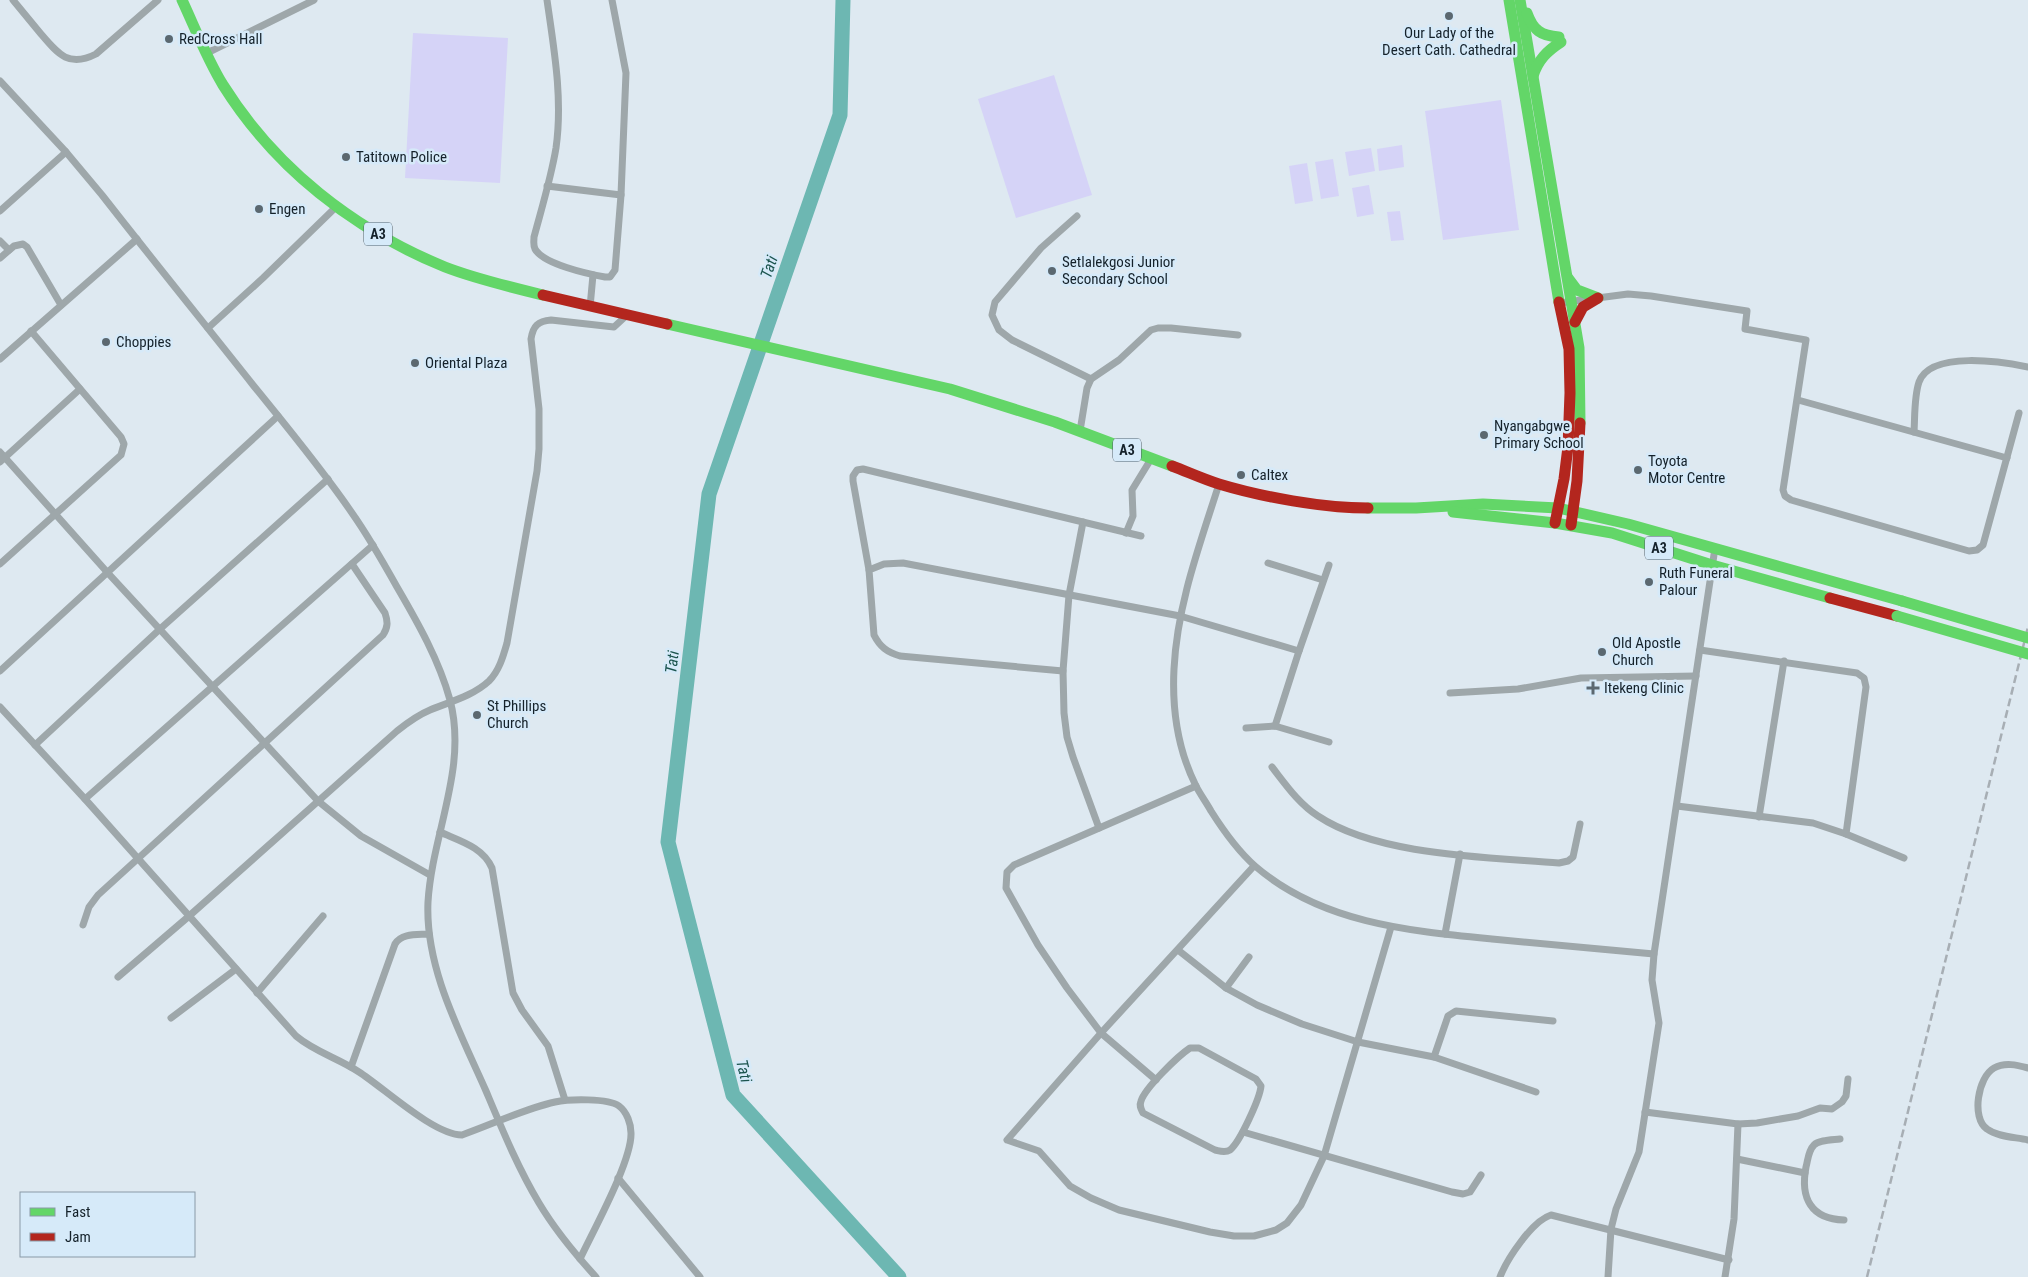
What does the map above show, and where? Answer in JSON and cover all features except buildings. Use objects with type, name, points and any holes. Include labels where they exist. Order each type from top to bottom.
[{"type":"main road","name":"A3","points":[[182,0],[222,83],[242,113],[301,179],[336,207],[392,242],[445,267],[505,286],[590,307],[950,389],[1080,431],[1219,484],[1305,502],[1361,508],[1416,508],[1483,504],[1558,508],[1594,514],[2028,638]]},
{"type":"main road","points":[[1509,0],[1565,302],[1570,394],[1568,447],[1555,522]]},
{"type":"main road","points":[[1520,0],[1534,29],[1544,36],[1560,40],[1543,55],[1536,65],[1533,77]]},
{"type":"main road","points":[[1520,0],[1567,277],[1565,302],[1575,325],[1579,348],[1582,394],[1580,448],[1571,525]]},
{"type":"main road","points":[[1567,277],[1577,290],[1598,298]]},
{"type":"main road","points":[[1575,325],[1581,309],[1590,301],[1598,298]]},
{"type":"main road","name":"A3","points":[[1416,508],[1555,522],[1632,539],[1712,565],[2028,654]]},
{"type":"street","points":[[13,0],[57,53],[76,60],[86,59],[96,54],[158,0]]},
{"type":"street","points":[[207,53],[300,3],[314,0]]},
{"type":"street","points":[[547,0],[558,75],[556,147],[534,237],[536,250],[541,256],[556,263],[593,275],[610,277],[615,270],[621,194],[626,73],[612,0]]},
{"type":"street","points":[[0,81],[66,152],[328,480],[373,545],[426,640],[437,663],[450,701],[454,734],[453,773],[430,875],[428,905],[429,934],[444,991],[499,1122],[527,1181],[540,1205],[580,1259],[596,1277]]},
{"type":"street","points":[[0,210],[66,152]]},
{"type":"street","points":[[548,186],[621,194]]},
{"type":"street","points":[[208,328],[336,207]]},
{"type":"street","points":[[1077,216],[1035,255],[995,302],[992,315],[999,330],[1012,340],[1091,379]]},
{"type":"street","points":[[0,359],[137,239]]},
{"type":"street","points":[[0,241],[9,250]]},
{"type":"street","points":[[0,258],[18,244],[27,247],[61,305]]},
{"type":"street","points":[[590,307],[593,275]]},
{"type":"street","points":[[1565,302],[1628,294],[1747,311],[1745,329],[1806,340],[1783,490],[1784,496],[1791,500],[1969,551],[1977,550],[1983,545],[2019,413]]},
{"type":"street","points":[[118,976],[188,917],[397,731],[427,711],[480,688],[490,680],[498,669],[507,643],[537,472],[539,409],[531,340],[532,331],[536,324],[542,320],[614,327],[626,315]]},
{"type":"street","points":[[1080,431],[1087,388],[1091,379],[1119,360],[1144,335],[1158,328],[1171,328],[1238,335]]},
{"type":"street","points":[[0,564],[121,455],[124,450],[121,437],[31,332]]},
{"type":"street","points":[[1914,432],[1919,382],[1928,370],[1960,361],[1986,361],[2028,367]]},
{"type":"street","points":[[80,389],[2,457],[318,801],[361,836],[430,875]]},
{"type":"street","points":[[1798,400],[2007,458]]},
{"type":"street","points":[[0,671],[278,416]]},
{"type":"street","points":[[1126,533],[1133,516],[1132,490],[1151,459]]},
{"type":"street","points":[[1063,671],[900,656],[890,652],[878,642],[874,635],[869,570],[853,476],[857,470],[863,469],[1141,536]]},
{"type":"street","points":[[35,745],[160,629],[328,480]]},
{"type":"street","points":[[1219,484],[1180,616],[1174,669],[1175,712],[1178,734],[1196,786],[1218,820],[1254,866],[1280,885],[1331,911],[1391,927],[1444,934],[1654,954]]},
{"type":"street","points":[[1083,522],[1069,595],[1063,671],[1064,713],[1067,737],[1099,828]]},
{"type":"street","points":[[85,799],[373,545]]},
{"type":"street","points":[[1608,1277],[1611,1229],[1616,1209],[1639,1152],[1659,1023],[1652,980],[1654,954],[1715,548]]},
{"type":"street","points":[[1268,562],[1323,580]]},
{"type":"street","points":[[869,570],[884,564],[903,563],[1180,616],[1299,651]]},
{"type":"street","points":[[84,925],[89,907],[98,895],[383,635],[387,621],[385,613],[352,564]]},
{"type":"street","points":[[1275,726],[1329,565]]},
{"type":"street","points":[[1700,650],[1857,673],[1864,678],[1866,687],[1846,834]]},
{"type":"street","points":[[1759,817],[1784,661]]},
{"type":"street","points":[[1450,693],[1518,690],[1581,678],[1696,676]]},
{"type":"street","points":[[0,707],[304,1044],[351,1067],[447,1133],[462,1135],[565,1100],[612,1103],[619,1106],[626,1115],[632,1133],[630,1145],[618,1178],[580,1259]]},
{"type":"street","points":[[1246,728],[1275,726],[1329,742]]},
{"type":"street","points":[[1272,767],[1305,806],[1341,829],[1395,845],[1460,854],[1559,863],[1568,861],[1573,857],[1580,824]]},
{"type":"street","points":[[1156,1080],[1101,1033],[1038,944],[1006,888],[1005,880],[1007,872],[1014,865],[1196,786]]},
{"type":"street","points":[[1677,806],[1813,823],[1846,834],[1904,858]]},
{"type":"street","points":[[440,832],[479,850],[488,859],[492,868],[513,993],[522,1010],[548,1046],[565,1100]]},
{"type":"street","points":[[1444,934],[1460,854]]},
{"type":"street","points":[[1254,866],[1101,1033],[1007,1140],[1039,1151],[1064,1181],[1078,1191],[1119,1210],[1234,1236],[1267,1234],[1287,1223],[1301,1205],[1324,1156],[1391,927]]},
{"type":"street","points":[[257,993],[323,916]]},
{"type":"street","points":[[351,1067],[395,944],[403,936],[429,934]]},
{"type":"street","points":[[1178,950],[1226,988],[1257,1005],[1302,1024],[1358,1042],[1434,1057],[1536,1092]]},
{"type":"street","points":[[1226,988],[1249,957]]},
{"type":"street","points":[[171,1018],[236,969]]},
{"type":"street","points":[[1434,1057],[1448,1016],[1456,1011],[1554,1021]]},
{"type":"street","points":[[1190,1048],[1199,1048],[1256,1079],[1261,1086],[1260,1094],[1243,1132],[1230,1150],[1223,1152],[1215,1150],[1143,1113],[1140,1107],[1141,1100],[1156,1080],[1183,1052],[1190,1048]]},
{"type":"street","points":[[2028,1068],[2014,1064],[1993,1068],[1986,1076],[1977,1105],[1978,1115],[1983,1126],[1989,1131],[2028,1140]]},
{"type":"street","points":[[1645,1112],[1738,1124],[1798,1116],[1820,1108],[1832,1109],[1842,1102],[1846,1096],[1848,1079]]},
{"type":"street","points":[[1725,1277],[1734,1219],[1738,1124]]},
{"type":"street","points":[[1243,1132],[1463,1194],[1470,1192],[1476,1186],[1480,1176]]},
{"type":"street","points":[[1840,1139],[1818,1142],[1809,1152],[1805,1173],[1806,1199],[1814,1210],[1832,1219],[1844,1220]]},
{"type":"street","points":[[1737,1160],[1805,1173]]},
{"type":"street","points":[[618,1178],[700,1277]]},
{"type":"street","points":[[1500,1277],[1519,1246],[1545,1217],[1557,1215],[1729,1260]]},
{"type":"shaded area","points":[[413,33],[508,38],[500,183],[405,178]]},
{"type":"shaded area","points":[[1054,75],[1092,195],[1016,218],[978,99]]},
{"type":"shaded area","points":[[1501,100],[1519,230],[1443,240],[1425,111]]},
{"type":"shaded area","points":[[1402,145],[1404,167],[1379,171],[1377,149]]},
{"type":"shaded area","points":[[1371,148],[1375,171],[1349,176],[1345,152]]},
{"type":"shaded area","points":[[1333,159],[1339,196],[1321,199],[1315,162]]},
{"type":"shaded area","points":[[1307,163],[1313,201],[1295,204],[1289,166]]},
{"type":"shaded area","points":[[1369,185],[1374,214],[1357,217],[1352,188]]},
{"type":"shaded area","points":[[1400,211],[1404,240],[1391,241],[1387,212]]},
{"type":"waterway","name":"Tati","points":[[843,0],[840,115],[709,494],[668,842],[733,1095],[899,1277]]},
{"type":"railway","points":[[1867,1277],[2028,627]]},
{"type":"traffic: fast","points":[[182,0],[217,75],[244,115],[267,143],[319,193],[379,235],[411,252],[469,275],[543,295]]},
{"type":"traffic: fast","points":[[1509,0],[1559,302]]},
{"type":"traffic: fast","points":[[1520,0],[1579,348],[1580,423]]},
{"type":"traffic: fast","points":[[1527,13],[1535,28],[1547,35],[1559,37]]},
{"type":"traffic: fast","points":[[1533,76],[1544,56],[1561,42]]},
{"type":"traffic: fast","points":[[1568,278],[1577,290],[1598,298]]},
{"type":"traffic: fast","points":[[667,324],[950,389],[1055,422],[1172,466]]},
{"type":"traffic: fast","points":[[1368,508],[1416,508],[1483,504],[1558,508],[1628,524],[1902,601]]},
{"type":"traffic: fast","points":[[1453,512],[1555,523],[1612,533],[1712,565],[1830,598]]},
{"type":"traffic: fast","points":[[1902,601],[2028,638]]},
{"type":"traffic: fast","points":[[1897,616],[2028,654]]},
{"type":"traffic: jam","points":[[543,295],[667,324]]},
{"type":"traffic: jam","points":[[1575,322],[1583,307],[1598,298]]},
{"type":"traffic: jam","points":[[1555,523],[1568,447],[1570,393],[1569,349],[1559,302]]},
{"type":"traffic: jam","points":[[1571,525],[1577,481],[1580,423]]},
{"type":"traffic: jam","points":[[1172,466],[1213,482],[1254,493],[1312,504],[1368,508]]},
{"type":"traffic: jam","points":[[1830,598],[1897,616]]},
{"type":"place","name":"Our Lady of the Desert Cath. Cathedral","points":[[1449,16]]},
{"type":"place","name":"RedCross Hall","points":[[169,39]]},
{"type":"place","name":"Tatitown Police","points":[[346,157]]},
{"type":"place","name":"Engen","points":[[259,209]]},
{"type":"place","name":"Setlalekgosi Junior Secondary School","points":[[1052,271]]},
{"type":"place","name":"Choppies","points":[[106,342]]},
{"type":"place","name":"Oriental Plaza","points":[[415,363]]},
{"type":"place","name":"Nyangabgwe Primary School","points":[[1484,435]]},
{"type":"place","name":"Toyota Motor Centre","points":[[1638,470]]},
{"type":"place","name":"Caltex","points":[[1241,475]]},
{"type":"place","name":"Ruth Funeral Palour","points":[[1649,582]]},
{"type":"place","name":"Old Apostle Church","points":[[1602,652]]},
{"type":"place","name":"Itekeng Clinic","points":[[1593,688]]},
{"type":"place","name":"St Phillips Church","points":[[477,715]]}]
